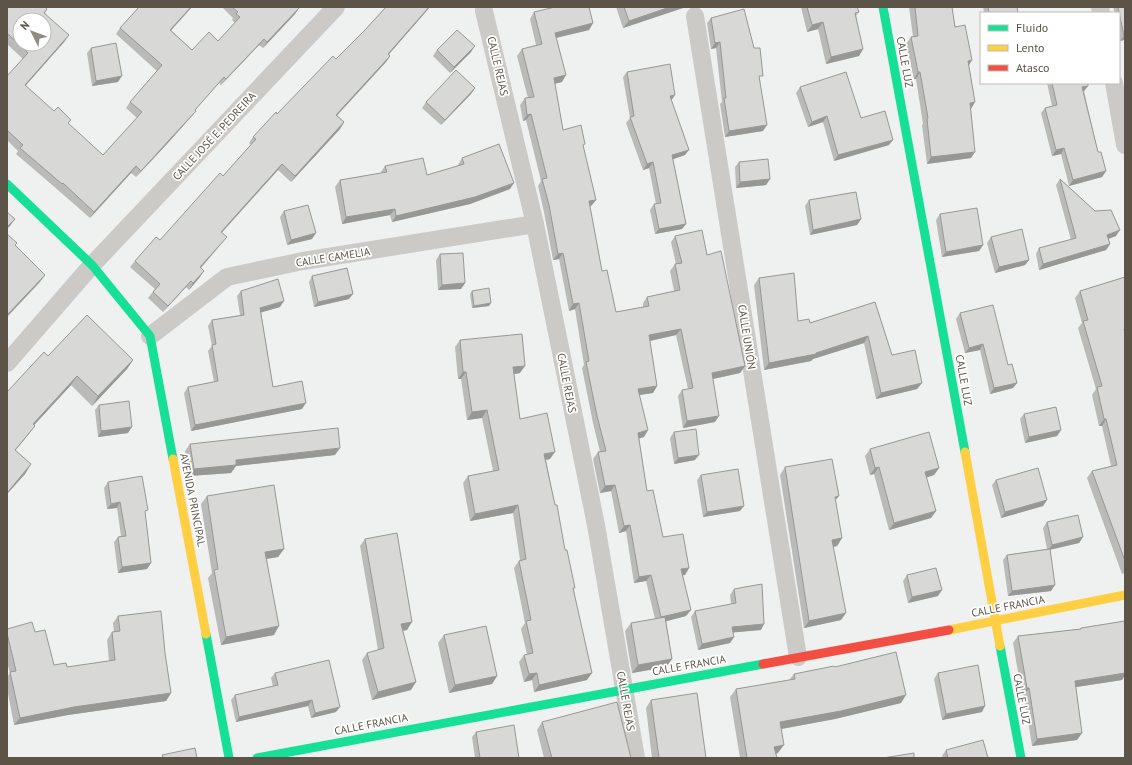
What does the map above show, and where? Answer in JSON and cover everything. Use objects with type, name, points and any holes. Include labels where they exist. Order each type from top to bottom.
[{"type":"street","name":"CALLE JOSÉ E. PEDREIRA","points":[[7,363],[92,264],[336,7]]},
{"type":"street","name":"CALLE LUZ","points":[[883,7],[1021,758]]},
{"type":"street","name":"CALLE REJAS","points":[[484,10],[535,224],[596,525],[636,758]]},
{"type":"street","name":"CALLE UNIÓN","points":[[695,16],[798,657]]},
{"type":"street","points":[[1114,84],[1125,145]]},
{"type":"street","name":"AVENIDA PRINCIPAL","points":[[7,184],[92,264],[150,336],[229,758]]},
{"type":"street","name":"CALLE CAMELIA","points":[[150,336],[227,277],[303,261],[535,224]]},
{"type":"street","name":"CALLE FRANCIA","points":[[257,758],[996,621],[1125,595]]},
{"type":"building","points":[[7,7],[45,7],[47,9],[45,12],[12,12],[12,38],[7,33]]},
{"type":"building","points":[[139,7],[191,7],[170,30],[192,50],[209,32],[218,41],[240,17],[236,14],[238,12],[232,7],[299,8],[267,42],[264,39],[226,79],[224,77],[195,110],[196,111],[141,171],[136,166],[94,212],[63,183],[62,184],[20,148],[23,145],[7,130],[7,76],[28,53],[27,52],[52,52],[52,20],[69,35],[25,85],[54,111],[58,107],[71,120],[68,123],[103,155],[142,112],[130,102],[162,65],[120,28]]},
{"type":"building","points":[[386,7],[429,7],[388,54],[390,56],[336,115],[344,122],[295,176],[282,164],[221,232],[227,237],[200,267],[204,271],[193,283],[191,281],[168,306],[153,292],[160,284],[135,261],[156,237],[160,240],[220,173],[223,176],[256,139],[253,137],[276,112],[277,114],[333,56],[336,59]]},
{"type":"building","points":[[555,7],[589,7],[593,23],[555,33],[566,75],[554,78],[563,130],[581,125],[585,144],[583,145],[596,200],[589,201],[602,271],[607,270],[616,312],[649,306],[647,297],[680,290],[675,264],[682,263],[675,236],[702,230],[707,255],[721,251],[745,366],[712,373],[719,416],[687,421],[682,390],[693,388],[681,329],[649,335],[657,386],[638,389],[648,430],[638,433],[647,491],[653,490],[663,537],[683,534],[689,568],[681,569],[691,610],[661,617],[651,575],[639,577],[630,525],[624,526],[615,485],[605,486],[598,452],[606,451],[586,362],[589,361],[579,303],[573,304],[563,253],[558,254],[549,205],[542,179],[547,178],[531,114],[527,115],[525,98],[534,97],[522,49],[542,44],[534,12]]},
{"type":"building","points":[[624,7],[670,7],[629,21]]},
{"type":"building","points":[[807,7],[857,7],[859,12],[855,13],[863,49],[831,57],[823,22],[812,25]]},
{"type":"building","points":[[915,7],[952,7],[955,27],[965,25],[972,60],[968,61],[975,102],[970,103],[975,152],[931,157],[928,118],[920,72],[918,72],[911,37],[918,36]]},
{"type":"building","points":[[988,7],[1017,7],[1018,12],[989,12]]},
{"type":"building","points":[[1118,7],[1125,7],[1124,36],[1120,12]]},
{"type":"building","points":[[744,9],[754,48],[760,48],[763,76],[759,76],[767,125],[729,131],[724,98],[726,98],[720,42],[715,43],[711,18]]},
{"type":"building","points":[[457,30],[475,46],[454,67],[437,50]]},
{"type":"building","points":[[116,43],[122,76],[96,81],[91,48]]},
{"type":"building","points":[[670,64],[675,95],[670,96],[689,150],[672,155],[686,224],[659,229],[654,204],[661,203],[653,162],[647,164],[630,117],[634,116],[627,72]]},
{"type":"building","points":[[456,70],[475,88],[445,120],[426,102]]},
{"type":"building","points":[[846,72],[861,118],[885,111],[893,140],[838,155],[827,116],[812,122],[800,87]]},
{"type":"building","points":[[1052,84],[1088,84],[1088,86],[1082,87],[1098,152],[1101,152],[1106,171],[1073,180],[1064,148],[1056,150],[1045,108],[1057,105]]},
{"type":"building","points":[[499,144],[514,183],[475,197],[396,216],[395,209],[346,217],[340,180],[387,172],[385,166],[423,158],[427,175],[464,164],[462,158]]},
{"type":"building","points":[[768,159],[770,179],[740,182],[739,162]]},
{"type":"building","points":[[1060,179],[1095,211],[1111,210],[1120,230],[1107,235],[1110,244],[1043,264],[1039,248],[1076,238]]},
{"type":"building","points":[[856,192],[861,219],[813,230],[809,200]]},
{"type":"building","points":[[308,205],[316,233],[291,240],[284,211]]},
{"type":"building","points":[[977,208],[983,245],[946,252],[940,214]]},
{"type":"building","points":[[7,212],[15,219],[7,227]]},
{"type":"building","points":[[1022,229],[1029,260],[999,267],[991,237]]},
{"type":"building","points":[[7,234],[17,243],[15,245],[45,275],[7,315]]},
{"type":"building","points":[[463,253],[465,283],[442,285],[440,254]]},
{"type":"building","points":[[347,268],[353,294],[318,302],[312,276]]},
{"type":"building","points":[[794,273],[798,321],[809,319],[810,323],[875,302],[892,355],[915,350],[922,383],[881,393],[868,336],[816,354],[769,363],[759,278]]},
{"type":"building","points":[[1125,277],[1125,561],[1092,471],[1117,465],[1097,387],[1102,386],[1083,321],[1088,320],[1080,291]]},
{"type":"building","points":[[278,279],[284,301],[260,308],[273,387],[302,381],[306,403],[195,425],[188,387],[218,381],[212,345],[216,344],[212,320],[244,315],[241,291]]},
{"type":"building","points":[[489,288],[491,303],[474,306],[472,291]]},
{"type":"building","points":[[993,305],[1008,365],[1012,364],[1017,383],[994,388],[983,344],[969,348],[960,313]]},
{"type":"building","points":[[87,315],[133,360],[98,396],[77,376],[33,424],[35,426],[15,450],[31,464],[7,493],[7,392],[44,352],[48,356]]},
{"type":"building","points":[[522,334],[525,366],[513,367],[520,419],[547,413],[555,452],[544,454],[555,505],[557,505],[565,550],[567,550],[575,588],[573,588],[592,673],[539,685],[537,673],[529,674],[524,655],[533,653],[526,621],[531,620],[519,561],[526,559],[518,505],[475,514],[468,476],[499,470],[487,410],[472,412],[466,372],[463,372],[460,340]]},
{"type":"building","points":[[129,401],[132,427],[101,431],[99,405]]},
{"type":"building","points":[[1056,407],[1061,430],[1029,437],[1024,414]]},
{"type":"building","points":[[338,428],[340,448],[236,460],[236,465],[194,469],[190,444]]},
{"type":"building","points":[[696,429],[699,455],[678,458],[674,432]]},
{"type":"building","points":[[929,432],[939,468],[925,472],[936,511],[894,523],[879,467],[875,468],[870,449]]},
{"type":"building","points":[[832,459],[839,496],[835,497],[842,538],[832,540],[846,613],[809,621],[785,467]]},
{"type":"building","points":[[1038,468],[1047,500],[1005,512],[996,480]]},
{"type":"building","points":[[738,469],[744,506],[707,512],[701,475]]},
{"type":"building","points":[[142,476],[148,510],[145,511],[151,563],[122,567],[118,537],[126,536],[120,502],[111,504],[108,482]]},
{"type":"building","points":[[274,485],[284,549],[265,552],[279,626],[226,637],[214,570],[218,569],[207,496]]},
{"type":"building","points":[[1078,515],[1083,537],[1052,545],[1047,522]]},
{"type":"building","points":[[397,533],[412,622],[401,624],[416,682],[378,692],[367,653],[384,648],[365,539]]},
{"type":"building","points":[[1050,549],[1055,585],[1012,591],[1007,555]]},
{"type":"building","points":[[936,568],[942,590],[912,597],[907,575]]},
{"type":"building","points":[[762,584],[764,624],[732,627],[734,637],[702,644],[695,611],[736,603],[734,589]]},
{"type":"building","points":[[161,611],[171,693],[74,707],[20,718],[10,672],[16,671],[7,629],[32,622],[35,632],[45,630],[54,665],[66,663],[67,667],[115,660],[112,632],[120,631],[118,616]]},
{"type":"building","points":[[665,617],[672,659],[638,665],[631,623]]},
{"type":"building","points":[[1125,621],[1125,673],[1075,681],[1082,733],[1037,739],[1029,688],[1027,688],[1018,636],[1081,629]]},
{"type":"building","points":[[486,626],[497,676],[455,685],[444,635]]},
{"type":"building","points":[[896,652],[906,695],[841,711],[780,722],[784,745],[774,747],[777,758],[747,758],[736,689],[795,679],[794,674],[835,667]]},
{"type":"building","points":[[329,660],[340,707],[315,713],[312,700],[239,717],[235,695],[278,685],[275,673]]},
{"type":"building","points":[[978,665],[985,706],[946,714],[938,673]]},
{"type":"building","points":[[697,693],[706,758],[659,758],[651,700]]},
{"type":"building","points":[[617,702],[631,758],[552,758],[542,722]]},
{"type":"building","points":[[514,725],[519,758],[480,758],[476,732]]},
{"type":"building","points":[[983,740],[988,758],[948,758],[946,750]]},
{"type":"building","points":[[195,748],[197,758],[163,758],[162,755]]},
{"type":"building","points":[[914,753],[914,758],[883,758]]},
{"type":"traffic: fast","points":[[883,7],[965,452]]},
{"type":"traffic: fast","points":[[7,184],[92,265],[150,336],[173,459]]},
{"type":"traffic: fast","points":[[206,634],[229,758]]},
{"type":"traffic: fast","points":[[1000,646],[1021,758]]},
{"type":"traffic: fast","points":[[257,758],[763,664]]},
{"type":"traffic: slow","points":[[965,452],[1000,646]]},
{"type":"traffic: slow","points":[[173,459],[206,634]]},
{"type":"traffic: slow","points":[[949,630],[1125,595]]},
{"type":"traffic: jam","points":[[763,664],[949,630]]}]
